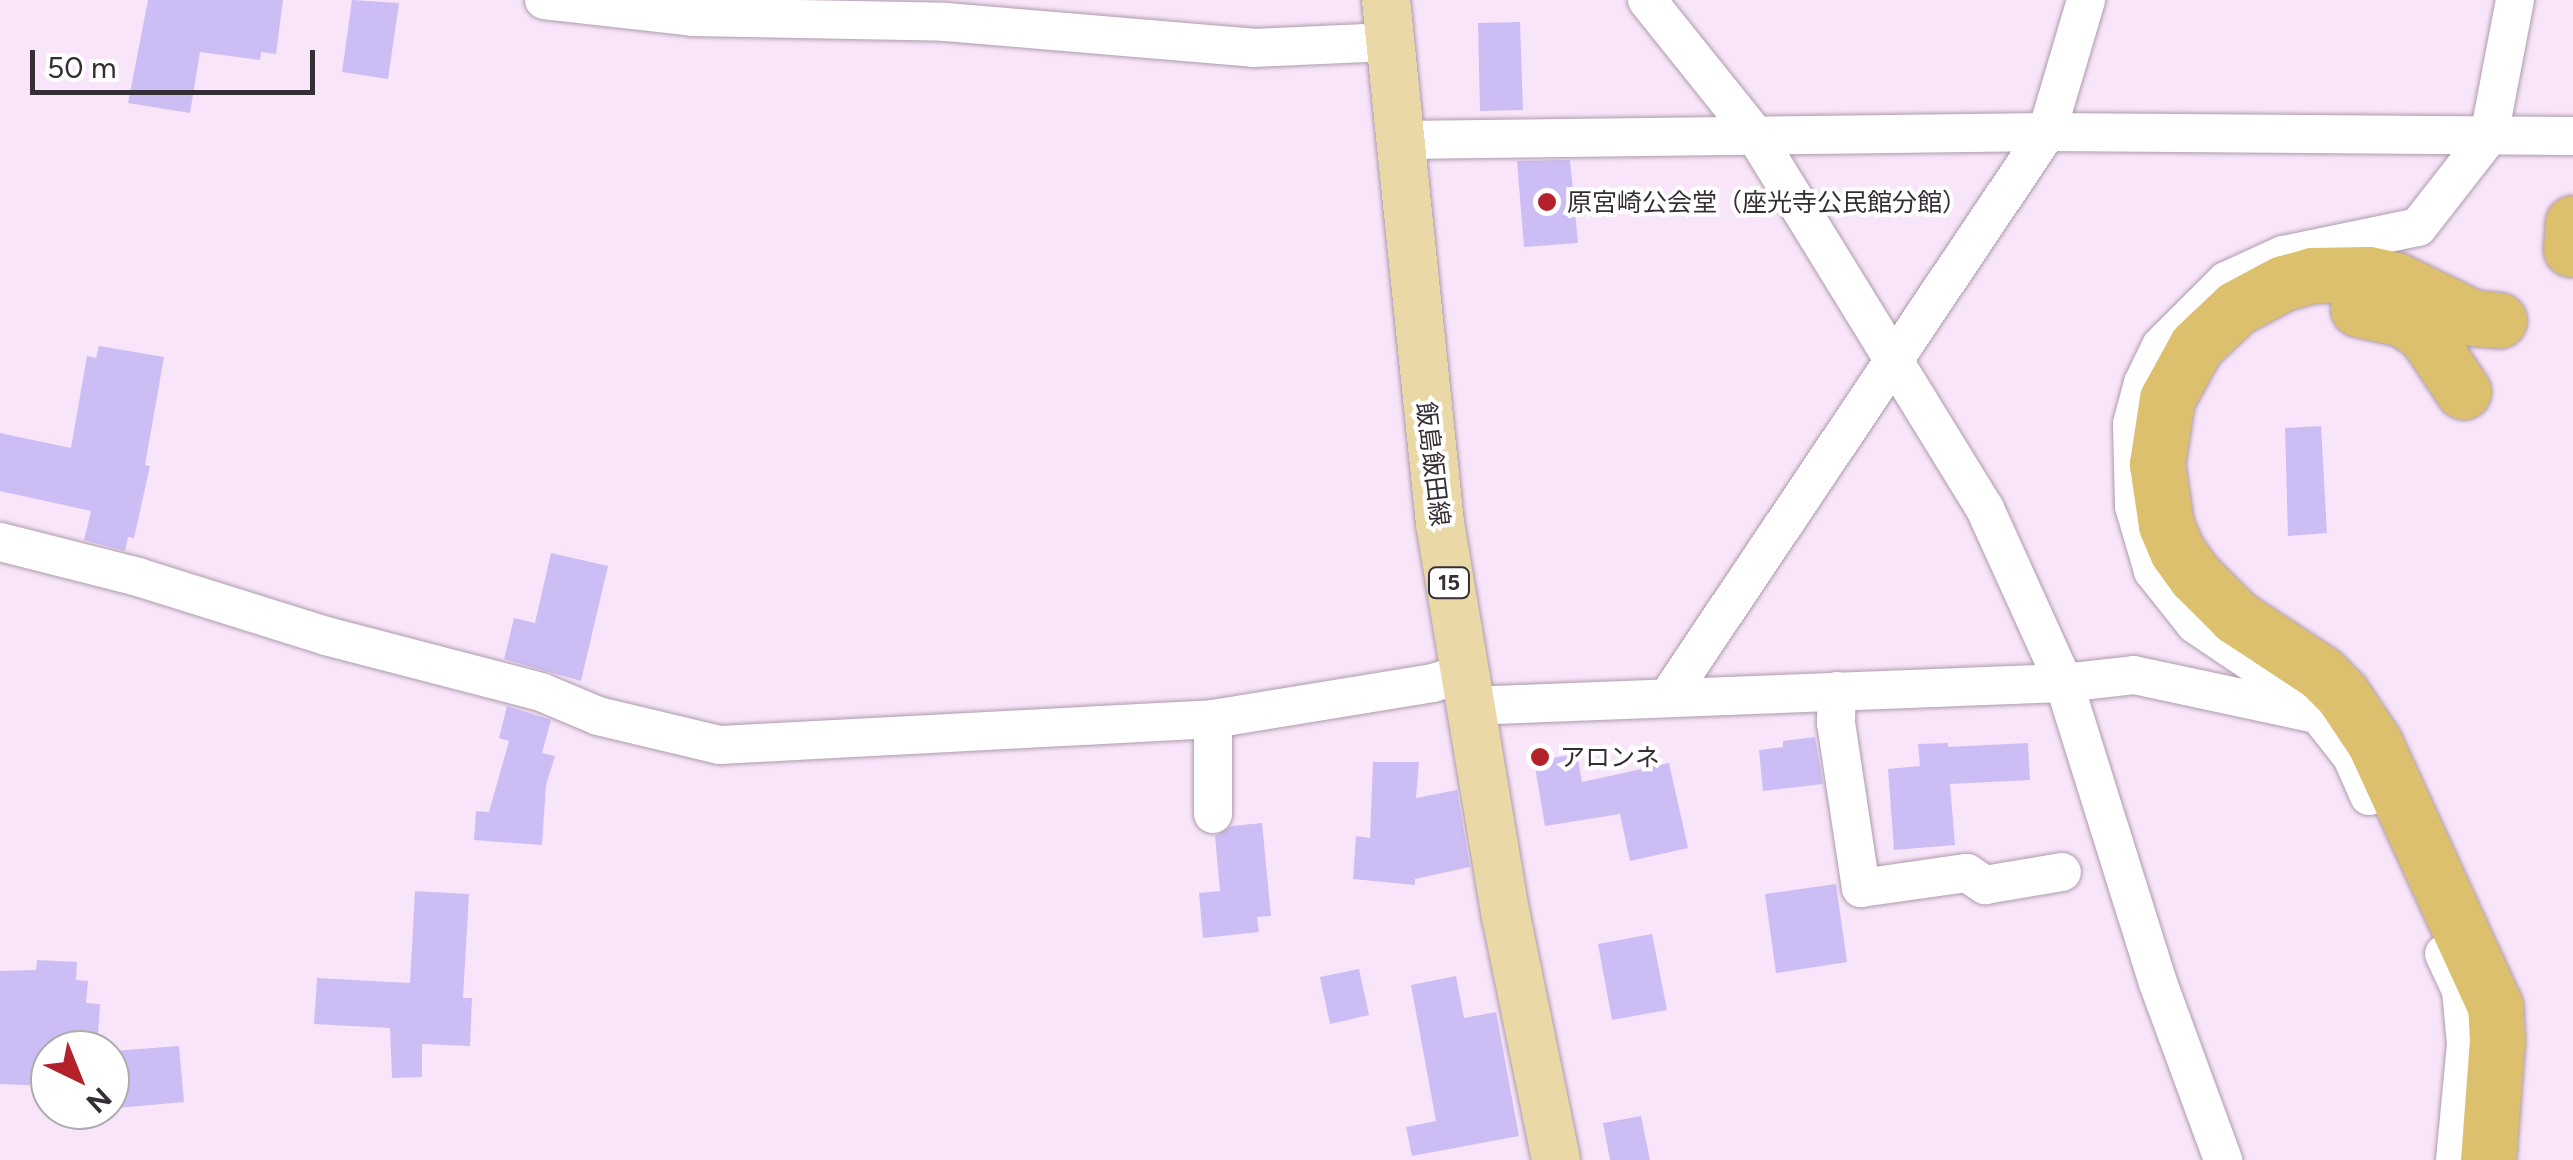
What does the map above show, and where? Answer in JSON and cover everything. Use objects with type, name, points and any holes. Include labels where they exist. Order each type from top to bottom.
[{"type":"highway","points":[[2488,1160],[2497,1041],[2494,1006],[2487,981],[2382,759],[2342,694],[2321,673],[2236,617],[2186,564],[2166,525],[2157,464],[2168,399],[2196,346],[2236,308],[2283,283],[2312,275],[2368,274],[2396,280],[2474,318],[2499,320]]},
{"type":"highway","points":[[2463,391],[2440,351],[2404,319],[2350,308],[2295,316],[2245,343],[2210,389],[2191,443],[2192,474],[2206,530],[2239,577],[2351,656],[2389,704],[2408,737],[2524,987],[2532,1049],[2525,1160]]},
{"type":"main road","name":"飯島飯田線","points":[[1387,21],[1427,432],[1506,916],[1556,1160]]},
{"type":"street","points":[[544,0],[693,17],[946,22],[1253,48],[1387,21]]},
{"type":"street","points":[[1647,0],[1754,135],[1985,509],[2064,683],[2158,984],[2223,1160]]},
{"type":"street","points":[[1668,697],[2048,132],[2086,0]]},
{"type":"street","points":[[2455,1160],[2466,1044],[2461,990],[2352,757],[2319,715],[2270,674],[2194,624],[2152,570],[2134,506],[2130,462],[2132,424],[2143,383],[2161,346],[2226,281],[2283,255],[2418,226],[2502,136],[2515,0]]},
{"type":"street","points":[[1400,140],[2048,132],[2573,136]]},
{"type":"street","points":[[0,542],[138,577],[326,636],[541,692],[598,716],[720,745],[1213,718],[1433,682],[1466,689],[1668,697],[2064,683],[2134,674],[2319,715]]},
{"type":"street","points":[[1837,691],[1836,723],[1860,888],[1967,873],[1985,885],[2062,872]]},
{"type":"street","points":[[1213,718],[1213,814]]},
{"type":"building","points":[[148,0],[283,0],[276,54],[261,52],[260,60],[200,52],[190,113],[128,103]]},
{"type":"building","points":[[352,0],[399,3],[388,79],[342,72]]},
{"type":"building","points":[[1520,22],[1523,110],[1480,111],[1478,23]]},
{"type":"building","name":"原宮崎公会堂（座光寺公民館分館）","points":[[1570,160],[1578,243],[1524,247],[1517,161]]},
{"type":"building","points":[[99,346],[164,357],[145,465],[150,466],[134,538],[128,537],[125,551],[84,540],[91,511],[0,491],[0,433],[71,448],[87,356],[96,358]]},
{"type":"building","points":[[2321,426],[2327,533],[2288,536],[2285,428]]},
{"type":"building","points":[[551,553],[608,566],[581,681],[504,659],[514,618],[535,623]]},
{"type":"building","points":[[507,706],[551,720],[542,753],[555,756],[546,785],[542,845],[474,840],[476,811],[489,812],[509,741],[499,738]]},
{"type":"building","points":[[1815,737],[1823,784],[1763,791],[1759,750],[1783,747],[1783,741]]},
{"type":"building","points":[[1948,743],[1948,747],[2028,743],[2030,780],[1950,784],[1955,845],[1894,850],[1888,769],[1920,766],[1918,744]]},
{"type":"building","points":[[1577,754],[1582,782],[1669,763],[1688,848],[1630,861],[1620,814],[1545,826],[1534,761]]},
{"type":"building","points":[[1373,762],[1419,762],[1416,798],[1457,790],[1470,867],[1415,879],[1415,885],[1353,879],[1356,836],[1370,838]]},
{"type":"building","points":[[1262,823],[1271,916],[1257,917],[1259,932],[1203,938],[1199,893],[1220,891],[1215,836],[1232,826]]},
{"type":"building","points":[[1836,884],[1847,962],[1776,973],[1765,894]]},
{"type":"building","points":[[415,891],[469,894],[463,998],[472,998],[470,1046],[422,1044],[422,1077],[392,1078],[390,1028],[314,1024],[317,978],[410,983]]},
{"type":"building","points":[[1652,934],[1667,1010],[1612,1020],[1598,944]]},
{"type":"building","points":[[37,960],[77,962],[76,980],[88,981],[86,1003],[100,1004],[98,1030],[30,1030],[30,1085],[0,1084],[0,971],[36,970]]},
{"type":"building","points":[[1359,969],[1369,1015],[1330,1024],[1320,977]]},
{"type":"building","points":[[1456,976],[1464,1018],[1496,1012],[1519,1136],[1412,1156],[1406,1127],[1436,1121],[1411,985]]},
{"type":"building","points":[[179,1046],[184,1102],[130,1107],[130,1050]]},
{"type":"building","points":[[1641,1116],[1650,1160],[1610,1160],[1603,1123]]},
{"type":"place","name":"原宮崎公会堂（座光寺公民館分館）","points":[[1547,202]]},
{"type":"place","name":"アロンネ","points":[[1540,757]]}]
